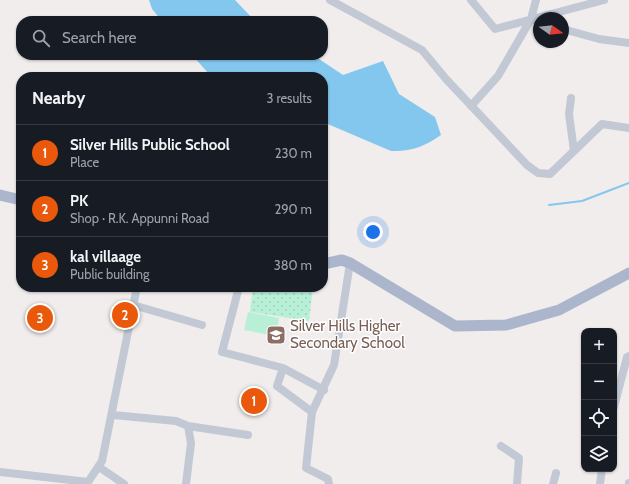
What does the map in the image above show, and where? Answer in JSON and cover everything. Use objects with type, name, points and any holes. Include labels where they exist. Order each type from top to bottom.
[{"type":"main road","points":[[0,195],[16,199]]},
{"type":"main road","points":[[328,263],[342,260],[350,263],[455,326],[506,325],[559,310],[629,273]]},
{"type":"street","points":[[330,0],[422,50],[471,106],[527,165],[538,173],[550,174],[602,124],[629,128]]},
{"type":"street","points":[[471,0],[495,28],[604,0]]},
{"type":"street","points":[[471,106],[498,76],[531,19],[536,0]]},
{"type":"street","points":[[569,31],[599,39],[629,43]]},
{"type":"street","points":[[571,98],[569,114],[574,151]]},
{"type":"street","points":[[329,484],[328,479],[306,468],[312,412],[324,390],[334,365],[350,263]]},
{"type":"street","points":[[0,472],[88,483],[102,461],[113,415],[136,292]]},
{"type":"street","points":[[238,292],[222,352],[282,368],[324,390]]},
{"type":"street","points":[[134,305],[202,325]]},
{"type":"street","points":[[616,400],[627,357],[629,356]]},
{"type":"street","points":[[282,368],[277,386],[312,412]]},
{"type":"street","points":[[113,415],[176,421],[188,426],[248,435]]},
{"type":"street","points":[[186,484],[191,444],[188,426]]},
{"type":"street","points":[[501,446],[519,458],[517,484]]},
{"type":"street","points":[[99,467],[124,484]]},
{"type":"street","points":[[600,484],[602,472]]},
{"type":"street","points":[[553,484],[556,473]]},
{"type":"green space","points":[[252,292],[312,292],[309,321],[250,312]]},
{"type":"green space","points":[[248,312],[279,318],[276,336],[244,330]]},
{"type":"water","points":[[149,0],[235,0],[250,16],[158,16],[152,9]]},
{"type":"water","points":[[196,60],[320,60],[343,75],[383,61],[399,94],[435,117],[441,135],[418,148],[391,151],[328,124],[328,72],[207,72]]},
{"type":"waterway","points":[[549,205],[582,201],[629,183]]},
{"type":"place","name":"PK","points":[[125,315]]},
{"type":"place","name":"kal villaage","points":[[40,318]]},
{"type":"place","name":"Silver Hills Higher Secondary School","points":[[276,335]]},
{"type":"place","name":"Silver Hills Public School","points":[[254,401]]}]
